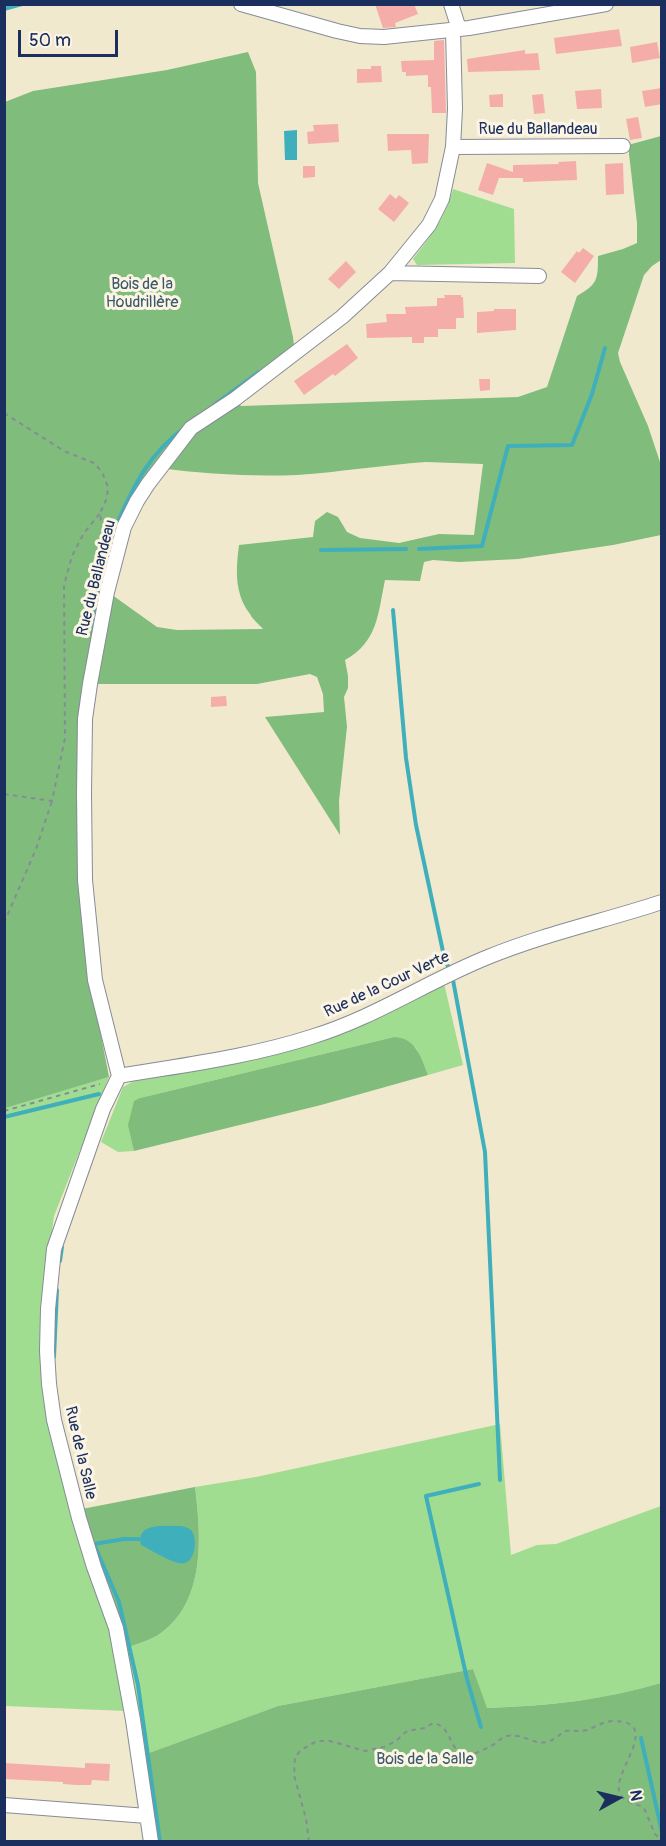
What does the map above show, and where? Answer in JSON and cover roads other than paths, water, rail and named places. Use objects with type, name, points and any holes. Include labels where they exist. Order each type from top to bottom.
[{"type":"street","points":[[241,4],[303,23],[360,36],[401,36],[456,30],[606,4]]},
{"type":"street","name":"Rue du Ballandeau","points":[[119,1076],[95,980],[85,880],[84,794],[85,719],[107,592],[123,533],[137,501],[148,484],[191,428],[235,399],[327,330],[390,273],[421,236],[436,212],[449,171],[453,147],[456,30],[451,4]]},
{"type":"street","name":"Rue du Ballandeau","points":[[453,147],[623,146]]},
{"type":"street","points":[[390,273],[539,276]]},
{"type":"street","name":"Rue de la Cour Verte","points":[[119,1076],[242,1054],[311,1037],[376,1012],[467,966],[507,949],[662,902]]},
{"type":"street","name":"Rue de la Salle","points":[[119,1076],[103,1109],[54,1248],[48,1309],[47,1351],[54,1420],[79,1518],[116,1628],[134,1720],[151,1842]]},
{"type":"street","points":[[4,1804],[147,1816]]},
{"type":"water","points":[[297,130],[297,160],[285,160],[284,131]]},
{"type":"water","points":[[160,1526],[181,1526],[191,1530],[195,1541],[193,1554],[185,1563],[169,1560],[141,1545],[140,1538],[147,1529]]},
{"type":"waterway","points":[[4,9],[22,4]]},
{"type":"waterway","points":[[419,549],[482,546],[508,446],[572,445],[592,394],[605,348]]},
{"type":"waterway","points":[[214,405],[259,372]]},
{"type":"waterway","points":[[117,524],[144,471],[161,448],[184,428]]},
{"type":"waterway","points":[[93,632],[103,572],[113,534]]},
{"type":"waterway","points":[[321,550],[406,549]]},
{"type":"waterway","points":[[393,610],[406,758],[416,825],[445,961],[448,966]]},
{"type":"waterway","points":[[453,980],[485,1152],[500,1480]]},
{"type":"waterway","points":[[4,1117],[99,1094]]},
{"type":"waterway","points":[[60,1261],[62,1247]]},
{"type":"waterway","points":[[54,1357],[57,1290]]},
{"type":"waterway","points":[[479,1484],[426,1496],[467,1679],[481,1727]]},
{"type":"waterway","points":[[139,1539],[94,1544],[119,1602],[138,1685],[160,1842]]},
{"type":"waterway","points":[[641,1738],[662,1832]]},
{"type":"park label","name":"Bois de la Houdrillère","points":[[142,294]]},
{"type":"park label","name":"Bois de la Salle","points":[[425,1760]]}]
